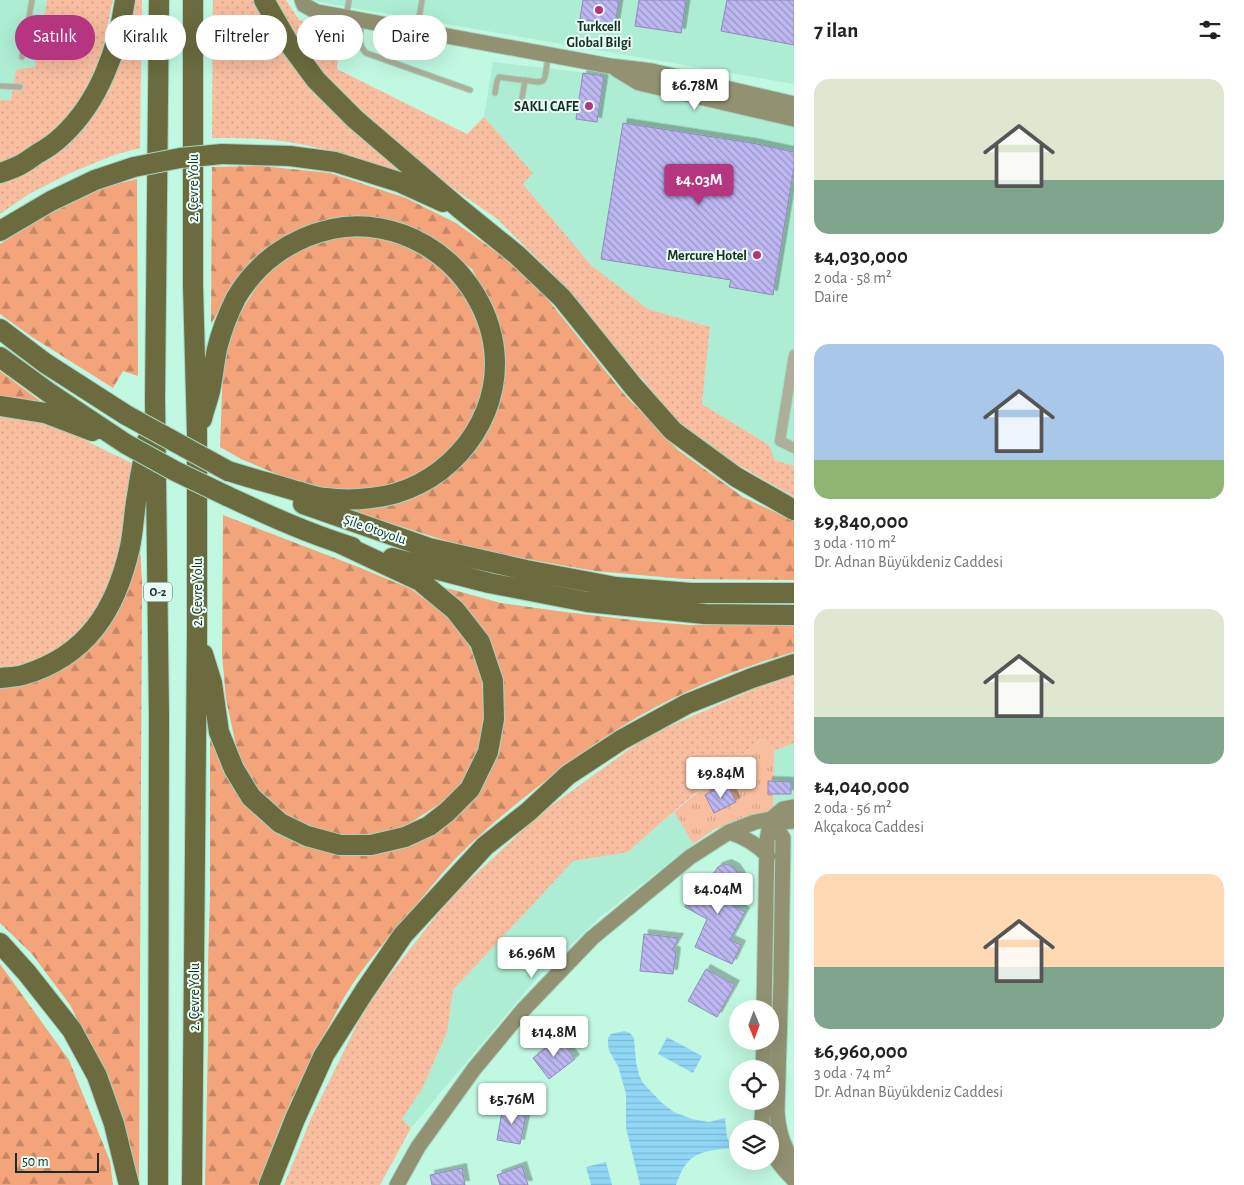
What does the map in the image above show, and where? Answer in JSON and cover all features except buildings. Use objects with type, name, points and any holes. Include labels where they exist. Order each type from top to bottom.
[{"type":"highway","points":[[0,173],[20,166],[43,150],[62,136],[82,114],[96,91],[110,60],[125,0]]},
{"type":"highway","name":"O-2","points":[[158,1185],[159,716],[155,398],[159,0]]},
{"type":"highway","name":"2. Çevre Yolu","points":[[192,1185],[197,633],[197,435],[193,285],[193,0]]},
{"type":"highway","points":[[264,0],[288,42],[316,80],[355,119],[517,255],[562,298],[633,386],[673,431],[736,477],[794,510]]},
{"type":"highway","points":[[0,231],[51,201],[96,180],[134,168],[180,158],[222,154],[290,156],[335,162],[399,182],[459,208]]},
{"type":"highway","points":[[197,435],[210,391],[217,350],[236,299],[260,267],[290,244],[307,236],[342,227],[361,226],[380,229],[412,237],[430,248],[460,273],[478,300],[488,323],[495,362],[494,376],[487,405],[478,426],[469,442],[444,469],[419,485],[401,492],[371,498],[354,499],[324,498],[228,471]]},
{"type":"highway","name":"Şile Otoyolu","points":[[0,329],[45,363],[126,415],[228,471],[270,492],[429,548],[526,570],[616,587],[690,593],[794,593]]},
{"type":"highway","name":"Şile Otoyolu","points":[[0,357],[48,392],[126,444],[227,496],[339,543],[389,558],[489,583],[587,602],[705,614],[794,615]]},
{"type":"highway","points":[[0,678],[21,675],[41,668],[71,652],[97,626],[107,612],[121,580],[130,546],[137,492],[155,398]]},
{"type":"highway","points":[[0,406],[45,413],[126,444]]},
{"type":"highway","points":[[197,633],[212,683],[219,732],[234,769],[251,797],[280,823],[308,836],[340,845],[371,845],[405,837],[429,826],[470,790],[488,752],[494,719],[493,681],[480,642],[455,610],[420,581],[339,543]]},
{"type":"highway","points":[[269,1185],[294,1119],[324,1055],[364,992],[403,935],[485,846],[528,812],[568,776],[622,740],[686,704],[794,664]]},
{"type":"highway","points":[[0,943],[27,973],[72,1030],[93,1068],[114,1124],[130,1185]]},
{"type":"street","points":[[302,0],[304,4],[316,12],[334,15]]},
{"type":"street","points":[[447,35],[610,66],[652,71],[794,104]]},
{"type":"street","points":[[610,66],[639,83],[794,118]]},
{"type":"street","points":[[794,355],[780,441],[794,448]]},
{"type":"street","points":[[764,1000],[767,840],[771,819],[783,809],[794,807]]},
{"type":"street","points":[[771,819],[783,838],[778,1127],[788,1153],[794,1161]]},
{"type":"street","points":[[397,1185],[418,1147],[469,1076],[523,1010],[592,938],[690,857],[729,832],[755,822],[771,819],[783,822],[794,821]]},
{"type":"street","points":[[729,832],[751,842],[768,856]]},
{"type":"street","points":[[779,1164],[794,1180]]},
{"type":"lane","points":[[29,15],[32,0]]},
{"type":"lane","points":[[346,15],[349,0]]},
{"type":"lane","points":[[420,15],[422,0]]},
{"type":"lane","points":[[363,50],[366,53],[470,90]]},
{"type":"lane","points":[[495,93],[496,81],[500,77],[540,82],[544,79],[548,54]]},
{"type":"lane","points":[[522,98],[525,80]]},
{"type":"lane","points":[[0,86],[20,87]]},
{"type":"shaded area","points":[[0,0],[47,0],[44,15],[15,15],[15,60],[36,60],[35,67],[11,100],[0,100]]},
{"type":"shaded area","points":[[314,0],[794,0],[794,84],[447,24],[447,15],[394,15]]},
{"type":"shaded area","points":[[493,62],[614,76],[637,91],[794,125],[794,466],[775,460],[769,445],[702,404],[710,327],[648,309],[591,265],[523,184],[533,173],[484,117]]},
{"type":"shaded area","points":[[794,743],[794,808],[773,810],[774,751]]},
{"type":"shaded area","points":[[674,812],[693,844],[599,918],[536,979],[411,1128],[402,1119],[422,1089],[447,1032],[453,990],[573,860],[628,852]]},
{"type":"green space","points":[[47,0],[113,0],[110,15],[105,15],[105,37],[100,60],[74,111],[34,149],[0,164],[0,100],[11,100],[16,70],[35,67],[36,60],[95,60],[95,15],[44,15]]},
{"type":"green space","points":[[134,0],[142,0],[142,15],[126,15]]},
{"type":"green space","points":[[213,0],[255,0],[263,15],[213,15]]},
{"type":"green space","points":[[272,0],[286,0],[297,17],[297,38],[287,23],[287,15],[282,15]]},
{"type":"green space","points":[[105,54],[105,60],[141,60],[140,148],[114,155],[68,174],[29,194],[0,214],[0,180],[51,155]]},
{"type":"green space","points":[[287,57],[314,94],[404,174],[356,158],[290,142],[265,139],[212,138],[213,60],[287,60]]},
{"type":"green space","points":[[311,60],[338,60],[337,69],[467,134],[484,117],[533,173],[523,184],[591,265],[648,309],[710,327],[702,404],[769,445],[775,460],[794,466],[794,497],[733,462],[679,423],[554,275],[496,218],[458,192],[366,121],[323,78]]},
{"type":"green space","points":[[261,166],[330,173],[406,198],[456,223],[499,254],[537,286],[624,394],[678,450],[743,497],[794,521],[794,580],[684,579],[595,571],[475,550],[349,510],[407,498],[447,477],[500,388],[487,298],[472,269],[437,244],[354,219],[231,290],[211,324],[212,167]]},
{"type":"green space","points":[[137,179],[138,376],[123,371],[113,388],[32,337],[0,314],[0,244],[49,213],[89,191]]},
{"type":"green space","points":[[363,235],[393,240],[417,251],[437,264],[452,278],[472,305],[485,342],[488,373],[478,411],[463,440],[439,465],[404,483],[360,492],[312,489],[241,459],[220,447],[223,364],[237,318],[262,278],[294,250],[329,236]]},
{"type":"green space","points":[[0,371],[48,407],[0,397]]},
{"type":"green space","points":[[4,414],[55,426],[132,463],[117,560],[109,592],[94,619],[54,654],[25,668],[0,670],[0,415]]},
{"type":"green space","points":[[223,515],[411,589],[444,613],[467,641],[482,675],[487,703],[486,735],[466,779],[444,806],[441,803],[401,829],[364,838],[324,834],[288,818],[258,790],[238,755],[226,699],[222,654]]},
{"type":"green space","points":[[137,548],[140,548],[142,582],[139,1184],[126,1129],[109,1079],[70,1005],[32,954],[0,923],[0,685],[65,665]]},
{"type":"green space","points":[[439,586],[501,603],[641,621],[690,625],[794,625],[794,652],[727,674],[683,693],[641,715],[574,759],[512,807],[479,836],[437,879],[378,950],[349,990],[308,1065],[290,1104],[273,1143],[259,1185],[205,1185],[210,895],[210,729],[252,808],[370,855],[400,849],[426,838],[499,747],[504,722],[502,690]]},
{"type":"green space","points":[[794,673],[794,743],[774,751],[762,739],[680,806],[628,852],[573,861],[453,990],[447,1032],[422,1089],[402,1119],[411,1128],[380,1185],[284,1185],[312,1116],[367,1004],[450,898],[541,813],[649,735]]},
{"type":"green space","points":[[762,739],[774,751],[773,810],[715,829],[693,844],[674,812]]},
{"type":"green space","points":[[0,964],[69,1060],[110,1161],[113,1185],[0,1185]]},
{"type":"water","points":[[624,1031],[630,1033],[634,1038],[636,1062],[643,1083],[662,1103],[674,1112],[692,1119],[709,1122],[725,1118],[729,1148],[712,1150],[696,1155],[685,1166],[676,1185],[640,1185],[626,1128],[626,1094],[618,1066],[609,1051],[608,1038],[611,1034]]},
{"type":"water","points":[[667,1037],[702,1056],[693,1073],[658,1054]]},
{"type":"water","points":[[606,1162],[612,1185],[591,1185],[586,1167]]},
{"type":"place","name":"Turkcell Global Bilgi","points":[[599,10]]},
{"type":"place","name":"SAKLI CAFE","points":[[589,106]]},
{"type":"place","name":"Mercure Hotel","points":[[757,255]]}]
